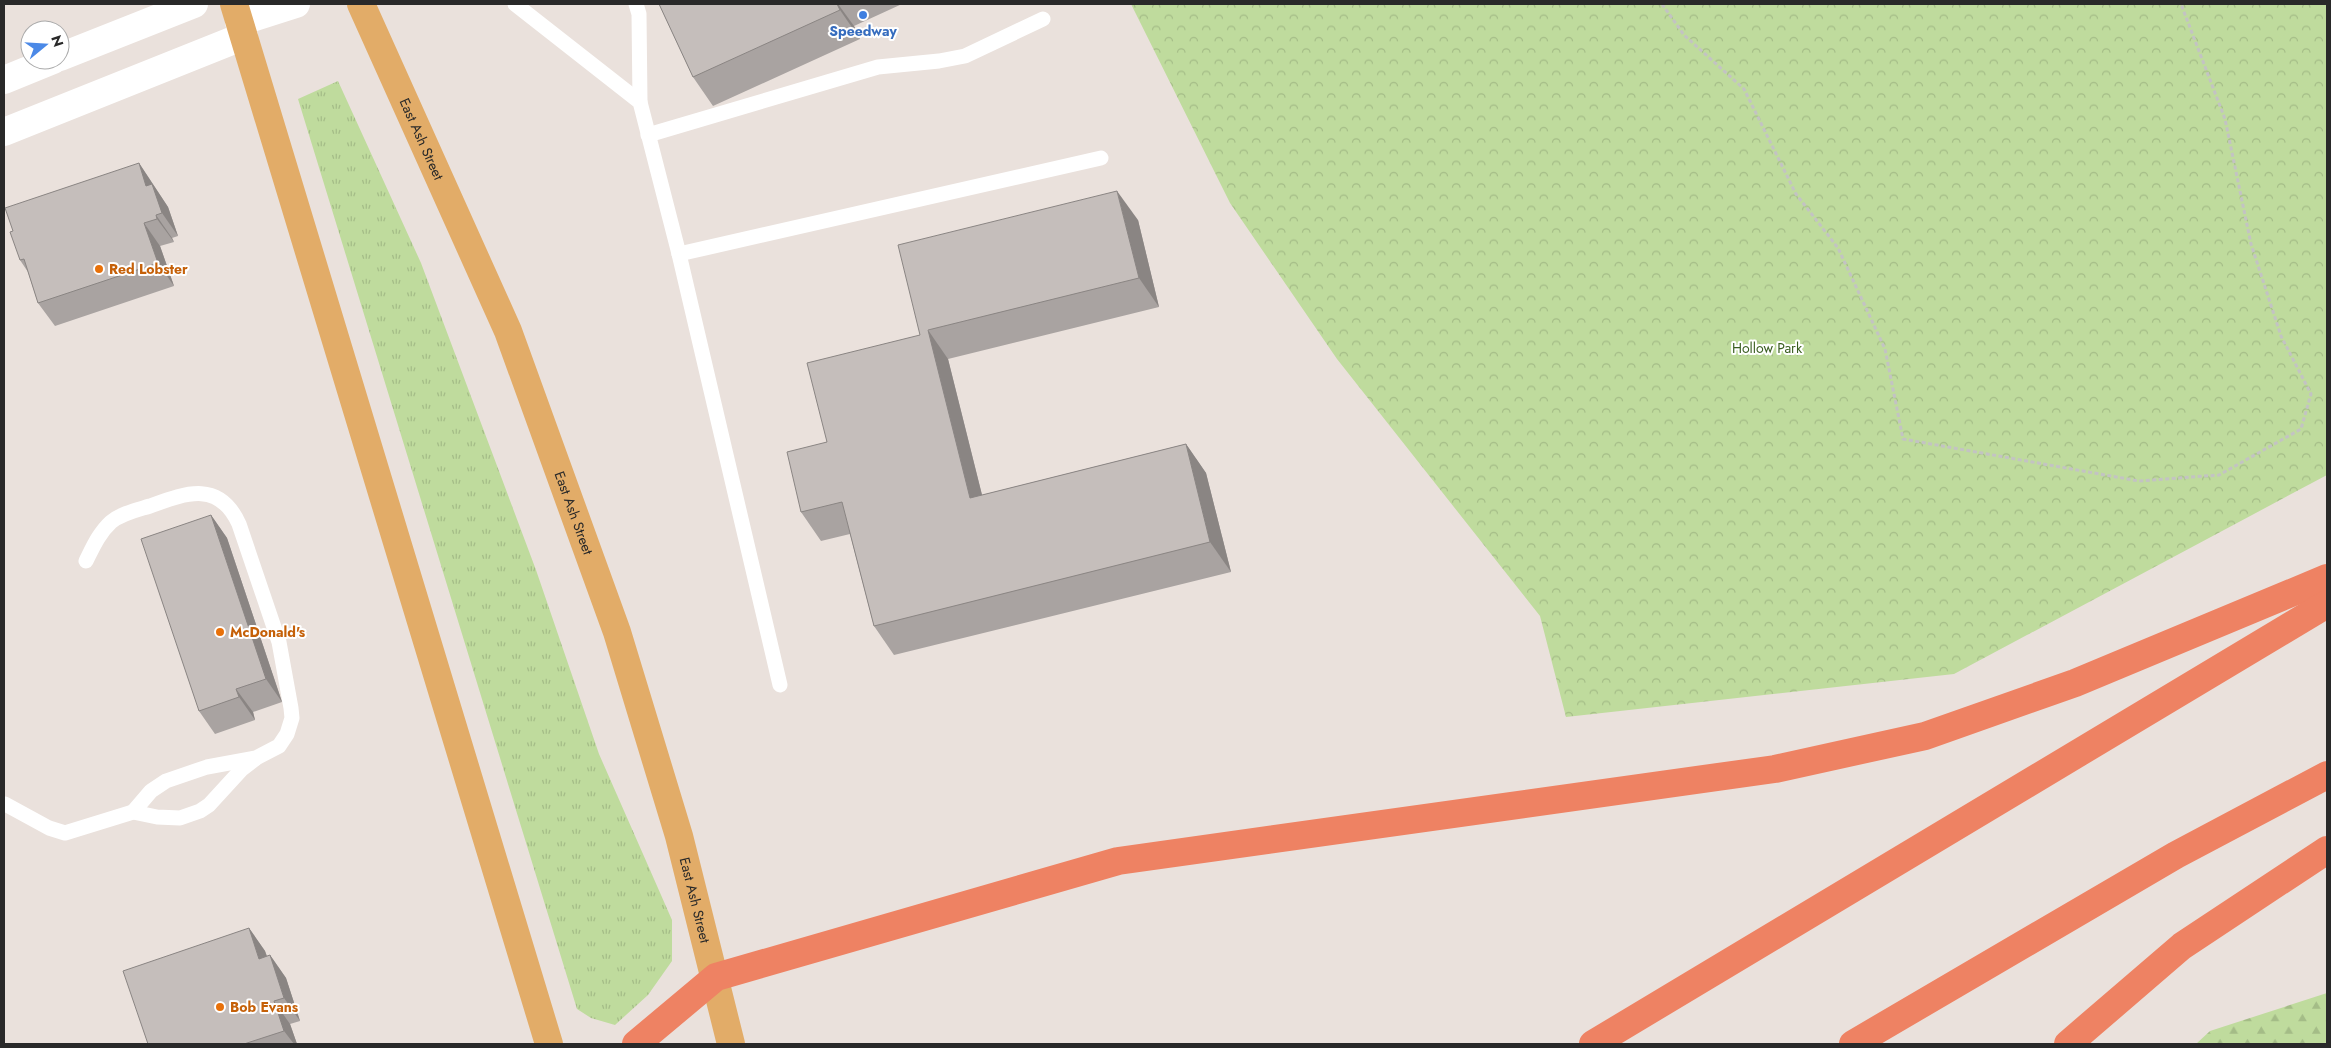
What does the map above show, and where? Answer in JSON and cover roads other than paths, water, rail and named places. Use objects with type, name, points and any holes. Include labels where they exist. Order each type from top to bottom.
[{"type":"highway","points":[[636,1044],[716,977],[1118,861],[1775,769],[1925,736],[2074,683],[2327,578]]},
{"type":"highway","points":[[1593,1044],[2327,604]]},
{"type":"highway","points":[[1853,1044],[2176,855],[2327,775]]},
{"type":"highway","points":[[2068,1044],[2182,946],[2327,850]]},
{"type":"main road","name":"East Ash Street","points":[[361,4],[511,340],[616,632],[679,836],[716,977],[731,1044]]},
{"type":"main road","points":[[239,20],[548,1044]]},
{"type":"street","points":[[70,53],[194,4]]},
{"type":"street","points":[[4,132],[239,20],[296,4]]},
{"type":"street","points":[[4,80],[28,70]]},
{"type":"lane","points":[[515,4],[640,102]]},
{"type":"lane","points":[[636,4],[639,14],[640,102],[679,254],[780,685]]},
{"type":"lane","points":[[648,135],[878,67],[939,61],[965,56],[1042,19]]},
{"type":"lane","points":[[679,254],[1101,158]]},
{"type":"lane","points":[[5,804],[49,828],[65,833],[132,812],[169,819],[180,818],[200,811],[218,797],[242,769],[284,741],[290,726],[292,708],[280,642],[239,524],[230,507],[214,496],[193,493],[127,513],[118,517],[106,527],[86,561]]},
{"type":"lane","points":[[132,812],[151,791],[166,781],[207,767],[256,758]]},
{"type":"place","name":"Speedway","points":[[863,15]]},
{"type":"place","name":"Red Lobster","points":[[99,269]]},
{"type":"place","name":"McDonald's","points":[[220,632]]},
{"type":"place","name":"Bob Evans","points":[[220,1007]]},
{"type":"park label","name":"Hollow Park","points":[[1767,348]]}]
